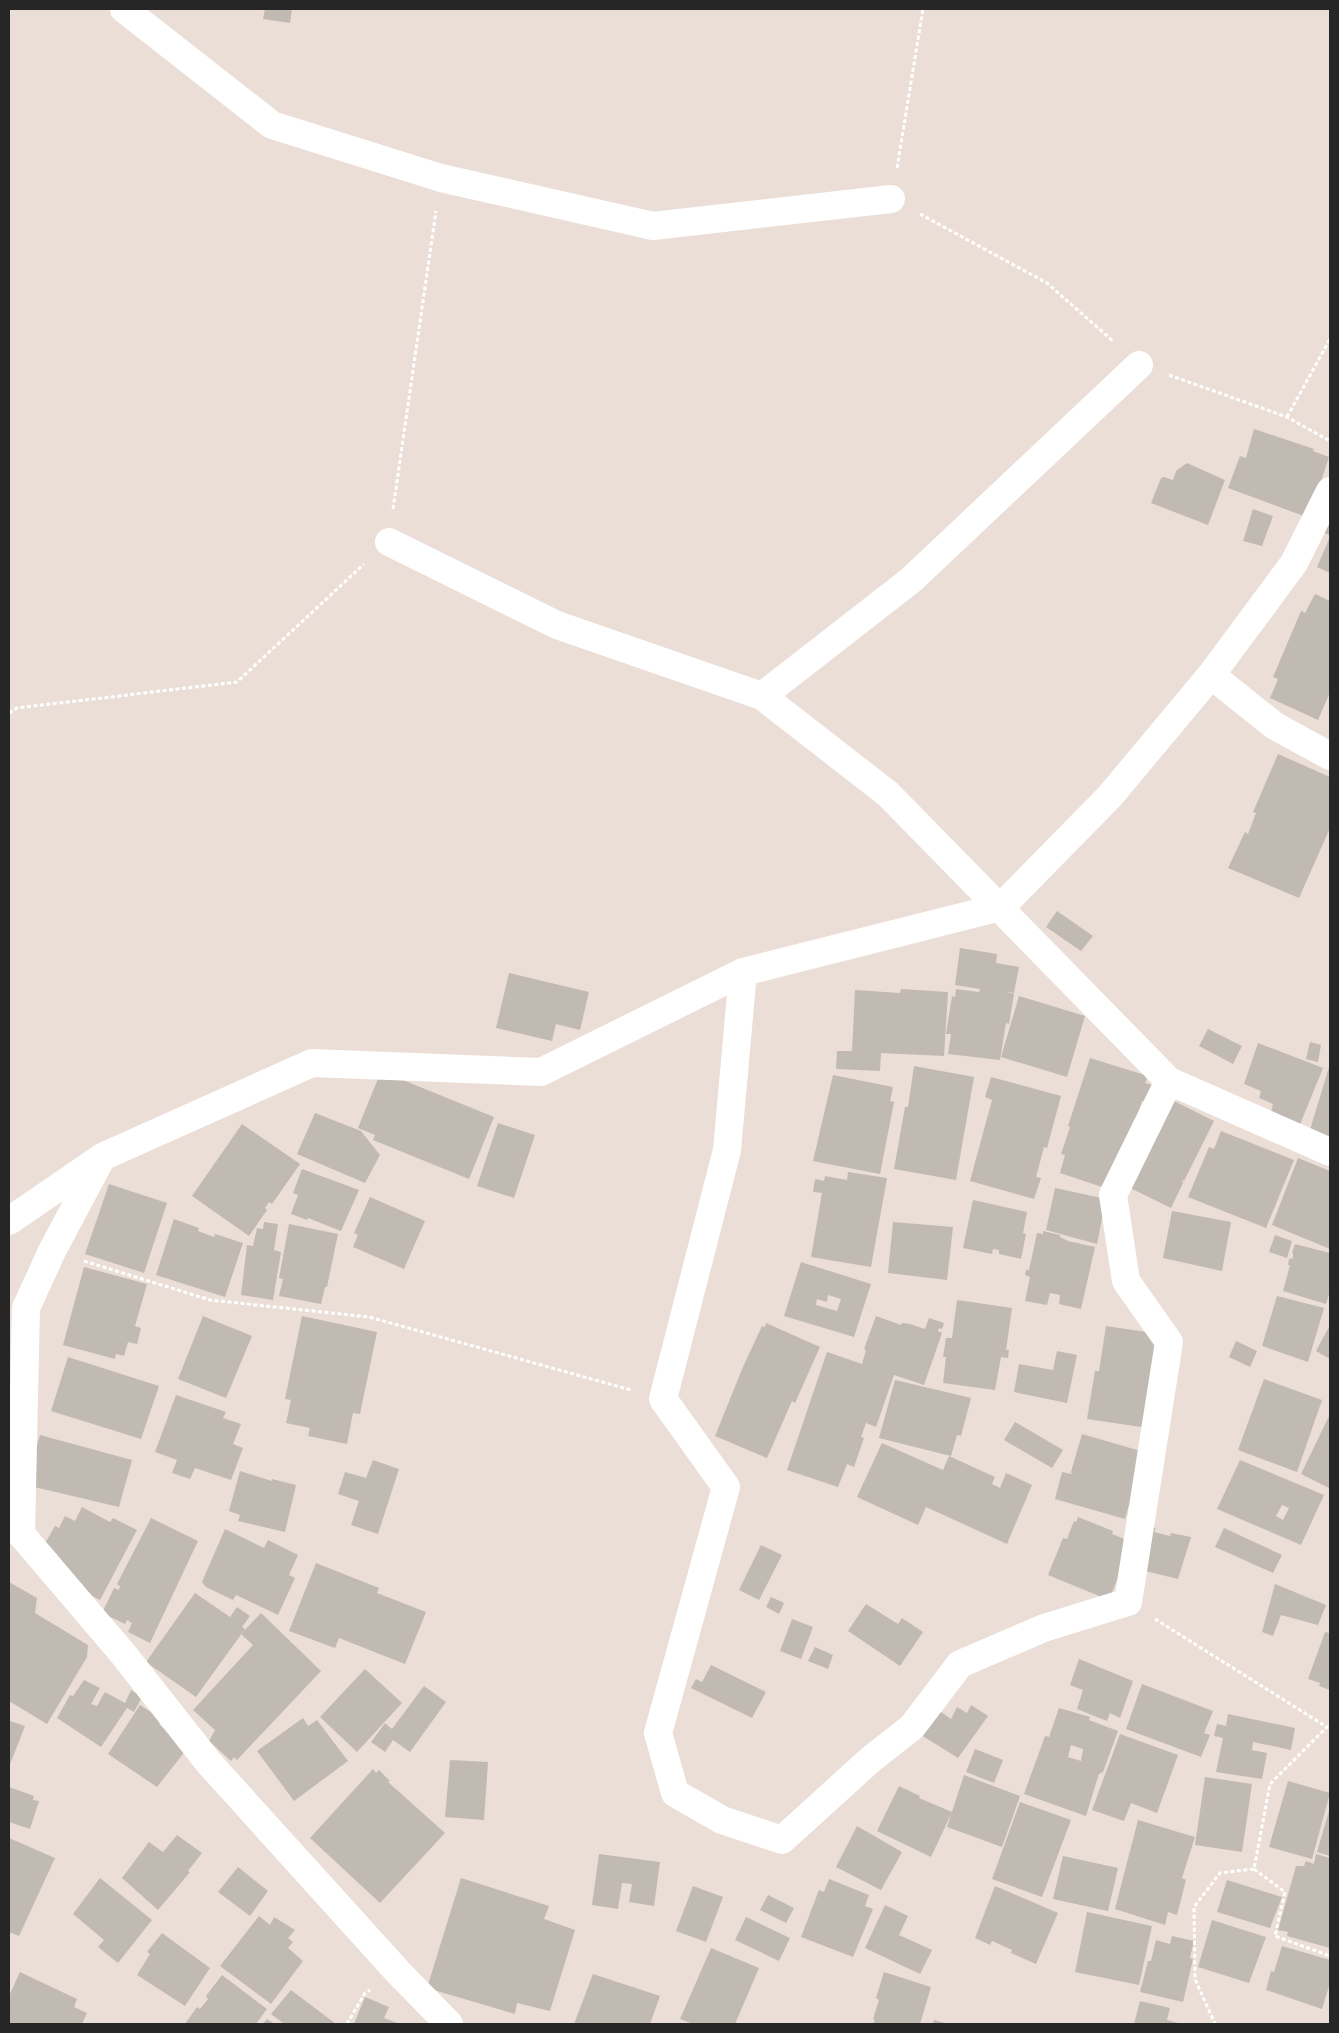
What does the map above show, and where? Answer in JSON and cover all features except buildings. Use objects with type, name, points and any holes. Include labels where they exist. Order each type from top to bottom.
[{"type":"street","points":[[124,9],[272,125],[441,178],[653,226],[891,199]]},
{"type":"street","points":[[762,696],[911,580],[1140,365]]},
{"type":"street","points":[[9,1221],[102,1157],[312,1063],[541,1072],[743,972],[1001,908],[1110,796],[1210,674],[1294,563],[1330,491]]},
{"type":"street","points":[[389,542],[557,625],[762,696],[888,794],[1169,1081],[1330,1152]]},
{"type":"street","points":[[1210,674],[1275,726],[1330,756]]},
{"type":"street","points":[[743,972],[727,1150],[663,1399],[726,1486],[658,1733],[675,1793],[722,1820],[782,1840],[870,1760],[912,1727],[960,1664],[1044,1628],[1128,1602],[1169,1342],[1126,1281],[1113,1195],[1169,1081]]},
{"type":"street","points":[[102,1157],[52,1252],[26,1308],[21,1534],[124,1655],[209,1763],[398,1972],[449,2024]]},
{"type":"path","points":[[923,9],[891,199],[1047,283],[1140,365],[1287,417],[1330,441]]},
{"type":"path","points":[[9,713],[17,708],[237,682],[389,542],[441,178]]},
{"type":"path","points":[[1287,417],[1330,339]]},
{"type":"path","points":[[52,1252],[210,1300],[369,1317],[663,1399]]},
{"type":"path","points":[[1128,1602],[1327,1727],[1270,1784],[1254,1869]]},
{"type":"path","points":[[1215,2024],[1195,1979],[1194,1907],[1220,1873],[1254,1869],[1285,1892],[1275,1936],[1330,1956]]},
{"type":"path","points":[[347,2024],[365,1993],[398,1972]]}]
